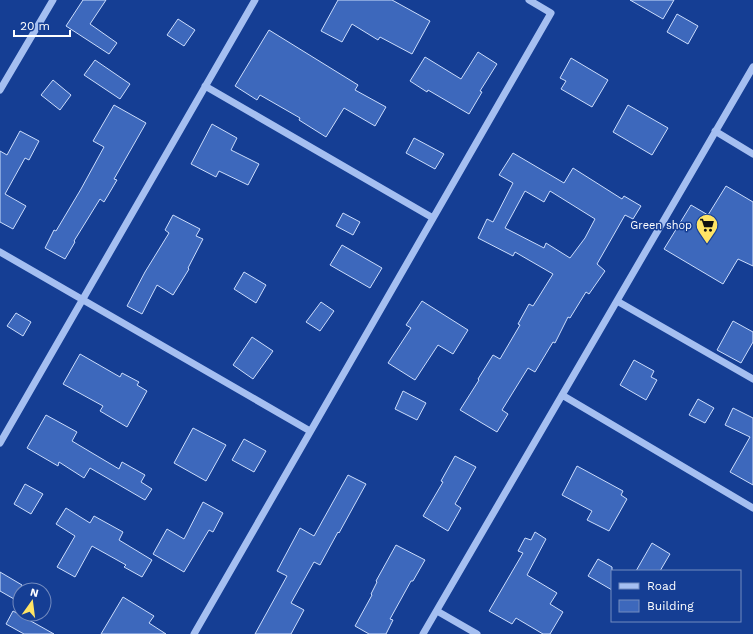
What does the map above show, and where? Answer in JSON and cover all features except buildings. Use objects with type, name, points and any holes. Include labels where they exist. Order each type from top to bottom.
[{"type":"street","points":[[0,90],[53,0]]},
{"type":"street","points":[[0,443],[255,0]]},
{"type":"street","points":[[194,634],[551,13],[529,0]]},
{"type":"street","points":[[423,634],[753,67]]},
{"type":"street","points":[[205,86],[433,218]]},
{"type":"street","points":[[715,131],[753,154]]},
{"type":"street","points":[[0,252],[310,431]]},
{"type":"street","points":[[617,300],[753,379]]},
{"type":"street","points":[[562,394],[753,508]]},
{"type":"street","points":[[437,610],[477,634]]},
{"type":"place","name":"Green shop","points":[[707,244]]}]
